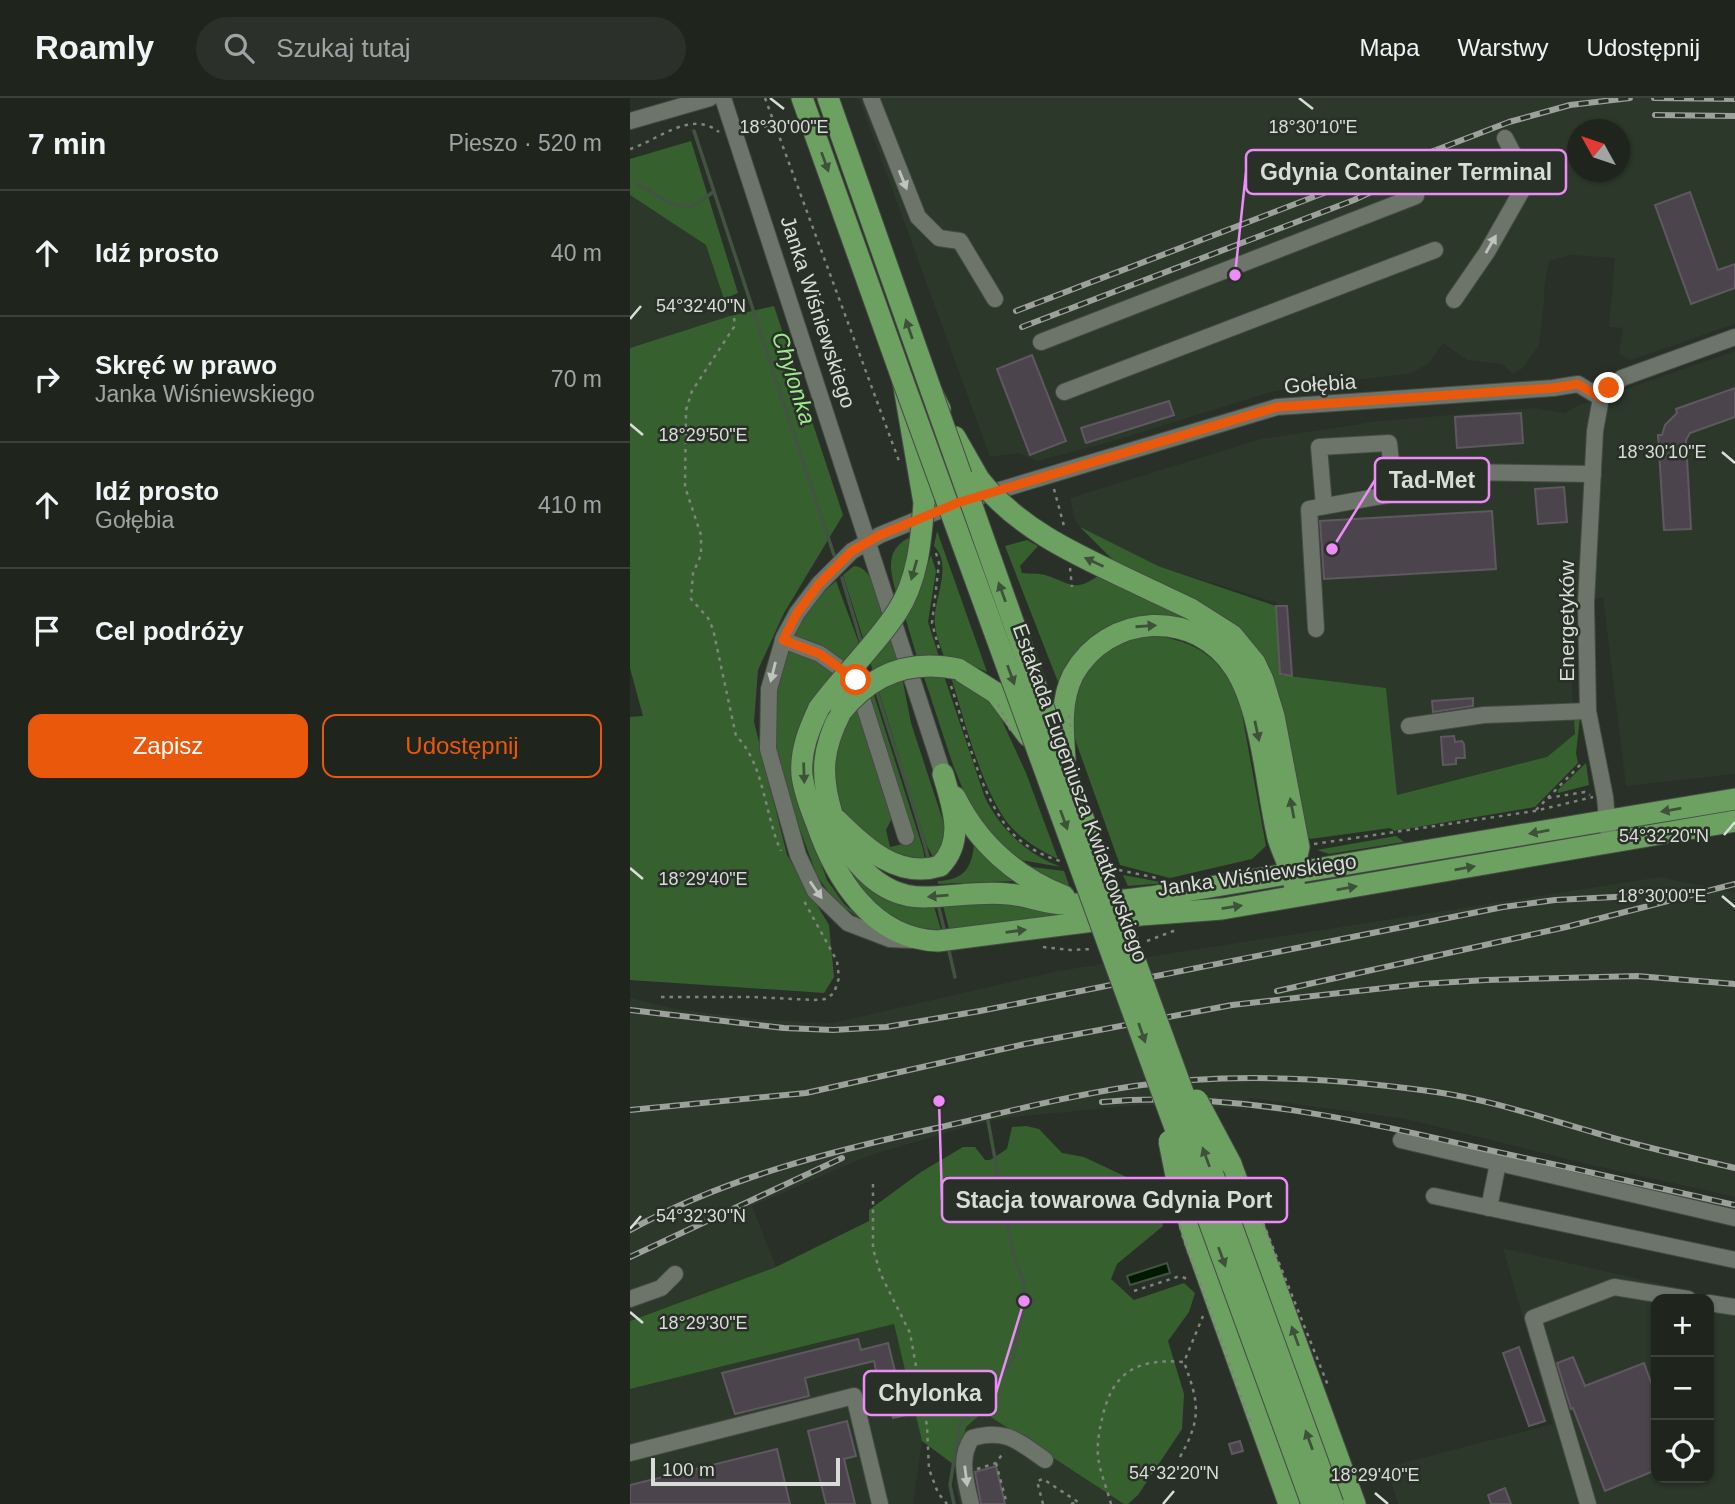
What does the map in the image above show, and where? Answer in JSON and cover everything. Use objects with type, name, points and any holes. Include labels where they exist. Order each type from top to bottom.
[{"type":"highway","name":"Estakada Eugeniusza Kwiatkowskiego","points":[[802,98],[1312,1504]]},
{"type":"highway","name":"Estakada Eugeniusza Kwiatkowskiego","points":[[828,98],[1066,771],[1333,1504]]},
{"type":"highway","points":[[903,381],[924,503],[920,548],[909,587],[898,611],[819,708],[807,735],[802,774],[806,793],[828,853],[845,884],[868,912],[892,928],[930,941]]},
{"type":"highway","points":[[932,393],[968,463],[988,490],[1015,517],[1063,548],[1191,609],[1232,635],[1255,663],[1274,716],[1299,847],[1293,874]]},
{"type":"highway","points":[[1066,771],[1063,725],[1065,698],[1072,677],[1086,654],[1124,629],[1141,625],[1162,625],[1188,631],[1207,640],[1234,667],[1252,708],[1278,835],[1293,874],[1297,897]]},
{"type":"highway","name":"Janka Wiśniewskiego","points":[[1040,756],[996,693],[958,668],[921,665],[890,673],[869,684],[841,712],[832,729],[824,760],[824,787],[836,830],[855,862],[882,885],[921,897],[1006,893],[1056,903],[1093,902],[1186,892],[1735,799]]},
{"type":"highway","points":[[832,816],[853,837],[891,863],[917,870],[940,866],[953,848],[956,832],[943,774]]},
{"type":"highway","points":[[943,774],[978,834],[1007,863],[1052,891],[1093,902]]},
{"type":"highway","name":"Janka Wiśniewskiego","points":[[930,941],[1141,915],[1222,909],[1735,821]]},
{"type":"highway","points":[[1160,1031],[1231,1164],[1324,1394],[1356,1504]]},
{"type":"highway","points":[[1157,1077],[1183,1207],[1255,1421],[1289,1504]]},
{"type":"street","points":[[630,121],[710,98]]},
{"type":"street","name":"Janka Wiśniewskiego","points":[[723,98],[943,774]]},
{"type":"street","points":[[871,98],[918,217],[939,238],[960,241],[995,299]]},
{"type":"street","points":[[1454,300],[1487,252],[1525,185],[1506,138]]},
{"type":"street","points":[[1041,342],[1416,195]]},
{"type":"street","points":[[1064,392],[1435,250]]},
{"type":"street","points":[[1601,398],[1622,378],[1735,337]]},
{"type":"street","name":"Gołębia","points":[[868,541],[960,502],[1277,407],[1578,384],[1601,398]]},
{"type":"street","name":"Energetyków","points":[[1601,398],[1595,431],[1586,588],[1588,711],[1610,843]]},
{"type":"street","points":[[1316,629],[1309,509],[1393,494],[1389,443],[1319,447],[1324,506]]},
{"type":"street","points":[[1392,471],[1593,474]]},
{"type":"street","name":"Janka Wiśniewskiego","points":[[868,541],[852,551],[819,584],[797,613],[783,640],[769,689],[768,750],[804,872],[815,891],[848,923],[890,939],[930,941]]},
{"type":"street","points":[[783,640],[820,654],[856,680],[906,837]]},
{"type":"street","points":[[1409,726],[1484,715],[1588,711]]},
{"type":"street","points":[[1401,1140],[1735,1217]]},
{"type":"street","points":[[1489,1208],[1499,1163]]},
{"type":"street","points":[[1434,1196],[1735,1260]]},
{"type":"street","points":[[630,1300],[661,1288],[675,1274]]},
{"type":"street","points":[[1588,1504],[1533,1318],[1614,1287],[1657,1294]]},
{"type":"street","points":[[1714,1304],[1735,1307]]},
{"type":"street","points":[[630,1453],[854,1396],[880,1504]]},
{"type":"street","points":[[971,1504],[963,1472],[967,1448],[992,1442],[1003,1436],[1013,1438],[1045,1460]]},
{"type":"path","points":[[765,98],[900,464]]},
{"type":"path","points":[[630,149],[683,124],[704,124],[722,136]]},
{"type":"path","points":[[749,133],[775,124]]},
{"type":"path","points":[[735,301],[734,327],[692,391],[686,411],[685,488],[701,535],[701,555],[693,573],[691,599],[708,618],[717,646],[736,736],[753,758],[774,835],[782,854]]},
{"type":"path","points":[[930,547],[939,563],[932,623],[941,656]]},
{"type":"path","points":[[950,681],[986,789],[1001,818],[1020,840],[1041,855],[1065,863]]},
{"type":"path","points":[[998,705],[1014,737]]},
{"type":"path","points":[[1069,715],[1071,734]]},
{"type":"path","points":[[1534,814],[1546,798],[1587,759],[1597,758]]},
{"type":"path","points":[[1314,844],[1534,814],[1592,797],[1585,793],[1546,798]]},
{"type":"path","points":[[1061,857],[1066,870]]},
{"type":"path","points":[[1121,879],[1117,869],[1162,880]]},
{"type":"path","points":[[661,997],[826,999],[834,993],[839,978],[837,961],[803,899]]},
{"type":"path","points":[[1092,944],[1096,956]]},
{"type":"path","points":[[1243,1174],[1324,1394]]},
{"type":"path","points":[[873,1184],[873,1249],[881,1275],[910,1334],[928,1426],[929,1469],[938,1493],[947,1504]]},
{"type":"path","points":[[1172,1199],[1183,1237],[1255,1421]]},
{"type":"path","points":[[1134,1291],[1182,1277],[1192,1282]]},
{"type":"path","points":[[1196,1288],[1199,1294]]},
{"type":"path","points":[[1180,1457],[1192,1437],[1197,1421],[1193,1388],[1184,1362],[1203,1317],[1201,1306]]},
{"type":"path","points":[[1111,1504],[1098,1458],[1099,1432],[1105,1402],[1118,1379],[1138,1366],[1163,1360],[1184,1362]]},
{"type":"path","points":[[963,1472],[996,1463],[1003,1453]]},
{"type":"path","points":[[996,1463],[1007,1504]]},
{"type":"path","points":[[1043,1504],[1037,1481],[1043,1479],[1078,1502],[1071,1504]]},
{"type":"shaded area","points":[[859,98],[1735,98],[1735,324],[1631,360],[1619,354],[1623,328],[1609,327],[1615,258],[1570,255],[1549,261],[1539,345],[1523,368],[1513,374],[1502,364],[1467,360],[1443,343],[1428,364],[1408,374],[1271,392],[1103,444],[1037,461],[1019,453],[990,457]]},
{"type":"shaded area","points":[[630,195],[706,245],[730,316],[630,348]]},
{"type":"shaded area","points":[[1735,351],[1735,774],[1626,786],[1603,597],[1567,607],[1575,734],[1547,757],[1397,795],[1386,689],[1280,676],[1277,603],[1158,566],[1080,527],[1075,521],[1070,498],[1261,439],[1379,421],[1533,408],[1565,413],[1577,406]]},
{"type":"shaded area","points":[[1660,877],[1735,893],[1735,1197],[1406,1119],[1249,1098],[1247,1110],[1140,1105],[1012,1117],[976,1124],[868,1156],[752,1206],[776,1267],[630,1321],[630,998],[681,1010],[767,1020],[833,1023],[1058,971]]},
{"type":"shaded area","points":[[1503,1248],[1704,1294],[1651,1294],[1651,1483],[1714,1483],[1714,1296],[1735,1301],[1735,1504],[1398,1504],[1387,1467],[1553,1424]]},
{"type":"shaded area","points":[[1167,1263],[1170,1273],[1130,1285],[1127,1276]]},
{"type":"shaded area","points":[[894,1324],[922,1441],[913,1504],[630,1504],[630,1389]]},
{"type":"shaded area","points":[[983,1412],[1124,1504],[960,1504],[954,1484],[966,1427]]},
{"type":"green space","points":[[691,141],[738,293],[724,299],[706,245],[630,195],[630,159]]},
{"type":"green space","points":[[774,306],[843,515],[784,613],[758,670],[754,722],[787,855],[829,925],[834,977],[824,993],[630,980],[630,717],[643,716],[630,668],[630,348],[730,316]]},
{"type":"green space","points":[[1080,527],[1158,566],[1276,606],[1280,675],[1386,688],[1397,795],[1547,757],[1575,734],[1574,721],[1580,717],[1576,753],[1578,763],[1535,807],[1394,831],[1390,828],[1310,839],[1239,630],[1221,615],[1123,567]]},
{"type":"green space","points":[[937,531],[987,672],[958,659],[944,657],[935,625],[942,573],[940,554],[934,546]]},
{"type":"green space","points":[[914,535],[897,596],[891,569],[893,553]]},
{"type":"green space","points":[[1027,540],[1038,546],[1020,566],[1022,573],[1042,574],[1072,585],[1083,584],[1098,576],[1187,617],[1146,617],[1109,627],[1078,649],[1066,664],[1058,682],[1005,546]]},
{"type":"green space","points":[[931,555],[936,571],[928,622],[939,657],[917,657],[905,617],[917,594]]},
{"type":"green space","points":[[854,566],[861,568],[871,578],[884,617],[864,641],[843,575]]},
{"type":"green space","points":[[836,581],[860,646],[842,666],[793,635],[811,605]]},
{"type":"green space","points":[[1150,635],[1195,647],[1216,663],[1233,687],[1240,703],[1266,846],[1252,859],[1170,878],[1120,865],[1076,742],[1072,724],[1073,698],[1085,672],[1111,645]]},
{"type":"green space","points":[[890,637],[900,660],[873,672],[870,661]]},
{"type":"green space","points":[[798,648],[838,670],[806,717],[811,836],[827,880],[844,904],[866,923],[834,900],[817,876],[780,775],[771,707],[784,652]]},
{"type":"green space","points":[[923,674],[944,676],[985,798],[992,810],[1026,848],[1061,867],[1015,859],[999,845],[969,804]]},
{"type":"green space","points":[[902,677],[911,723],[948,841],[934,859],[927,846],[878,689]]},
{"type":"green space","points":[[951,677],[993,701],[1026,773],[1058,859],[1023,838],[1003,816],[984,779]]},
{"type":"green space","points":[[873,692],[925,861],[898,860],[848,820],[838,800],[833,772],[837,743],[850,716],[861,702],[894,814],[886,830],[890,847],[911,842],[866,697]]},
{"type":"green space","points":[[841,695],[826,723],[843,857],[933,903],[941,930],[911,927],[873,907],[835,854],[813,781],[813,753],[827,712]]},
{"type":"green space","points":[[1586,763],[1589,785],[1558,793],[1558,790]]},
{"type":"green space","points":[[1396,836],[1404,842],[1329,854],[1317,850]]},
{"type":"green space","points":[[974,844],[1014,881],[938,884],[938,881],[954,878],[965,871],[971,860]]},
{"type":"green space","points":[[1016,865],[1064,871],[1071,891]]},
{"type":"green space","points":[[1123,875],[1166,883],[1128,886]]},
{"type":"green space","points":[[1001,896],[1079,914],[949,929],[942,901]]},
{"type":"green space","points":[[1012,1127],[1039,1129],[1062,1153],[1084,1157],[1154,1190],[1163,1226],[1117,1264],[1111,1279],[1134,1300],[1184,1283],[1195,1293],[1189,1312],[1168,1341],[1184,1394],[1182,1429],[1138,1495],[1128,1504],[1124,1504],[983,1412],[966,1427],[957,1467],[922,1441],[894,1324],[630,1389],[630,1321],[776,1267],[869,1221],[869,1210],[921,1172],[963,1147],[975,1147],[985,1160],[990,1160],[1007,1149]]},
{"type":"building","points":[[1690,192],[1718,270],[1735,264],[1735,288],[1691,304],[1655,205]]},
{"type":"building","points":[[1032,355],[1066,441],[1030,455],[997,369]]},
{"type":"building","points":[[1735,388],[1735,417],[1690,433],[1686,440],[1691,529],[1664,530],[1658,435],[1662,435],[1665,425],[1677,413],[1676,409]]},
{"type":"building","points":[[1169,401],[1174,415],[1086,443],[1081,428]]},
{"type":"building","points":[[1521,413],[1523,443],[1457,448],[1455,417]]},
{"type":"building","points":[[1564,487],[1567,522],[1538,524],[1535,489]]},
{"type":"building","points":[[1492,511],[1496,569],[1324,579],[1320,521]]},
{"type":"building","points":[[1276,606],[1287,606],[1292,676],[1280,674]]},
{"type":"building","points":[[1473,698],[1473,706],[1433,712],[1432,701]]},
{"type":"building","points":[[1454,736],[1455,742],[1462,741],[1464,744],[1465,758],[1456,758],[1456,764],[1443,765],[1441,737]]},
{"type":"building","points":[[858,1339],[861,1350],[888,1343],[906,1415],[893,1418],[884,1378],[878,1380],[874,1361],[805,1378],[809,1396],[735,1414],[722,1373]]},
{"type":"building","points":[[1519,1347],[1545,1421],[1529,1426],[1503,1353]]},
{"type":"building","points":[[1573,1357],[1585,1386],[1644,1363],[1651,1382],[1651,1472],[1605,1491],[1573,1408],[1571,1409],[1557,1363]]},
{"type":"building","points":[[847,1421],[856,1456],[844,1459],[855,1504],[826,1504],[808,1431]]},
{"type":"building","points":[[1240,1441],[1243,1451],[1232,1454],[1229,1444]]},
{"type":"building","points":[[777,1449],[790,1504],[630,1504],[630,1485]]},
{"type":"building","points":[[996,1466],[1005,1504],[981,1504],[975,1472]]},
{"type":"building","points":[[1505,1488],[1511,1504],[1491,1504],[1488,1495]]},
{"type":"waterway","name":"Chylonka","points":[[694,131],[834,555]]},
{"type":"waterway","points":[[638,184],[683,207],[696,205],[713,192]]},
{"type":"waterway","name":"Chylonka","points":[[842,578],[862,645]]},
{"type":"waterway","name":"Chylonka","points":[[876,689],[929,861]]},
{"type":"waterway","name":"Chylonka","points":[[938,904],[944,929]]},
{"type":"waterway","name":"Chylonka","points":[[949,951],[955,977]]},
{"type":"waterway","name":"Chylonka","points":[[954,1504],[950,1485],[960,1424],[981,1406],[1013,1359],[1024,1301],[1024,1282],[1015,1258],[988,1121]]},
{"type":"waterway","points":[[1024,1301],[1034,1301]]},
{"type":"railway","points":[[1016,311],[1509,122],[1570,105],[1630,98]]},
{"type":"railway","points":[[1654,98],[1735,99]]},
{"type":"railway","points":[[1655,115],[1735,116]]},
{"type":"railway","points":[[1022,327],[1354,200],[1434,159]]},
{"type":"railway","points":[[1277,991],[1566,927],[1735,884]]},
{"type":"railway","points":[[630,1010],[784,1028],[833,1030],[886,1027],[980,1011],[1503,907],[1555,900],[1634,896]]},
{"type":"railway","points":[[630,1110],[806,1093],[1025,1044],[1232,1005],[1421,984],[1486,980],[1637,976],[1735,984]]},
{"type":"railway","points":[[630,1230],[740,1181],[854,1147],[1083,1095],[1134,1086],[1209,1079],[1323,1080],[1456,1095],[1631,1143],[1735,1168]]},
{"type":"railway","points":[[1102,1102],[1196,1100],[1290,1110],[1383,1127],[1735,1205]]},
{"type":"railway","points":[[630,1257],[842,1158]]},
{"type":"place","name":"Gdynia Container Terminal","points":[[1235,275]]},
{"type":"place","name":"Tad-Met","points":[[1332,549]]},
{"type":"place","name":"Stacja towarowa Gdynia Port","points":[[939,1101]]},
{"type":"place","name":"Chylonka","points":[[1024,1301]]},
{"type":"route","points":[[856,680],[820,654],[783,640],[797,613],[825,577],[860,545],[960,502],[1277,407],[1415,399],[1578,384],[1601,398],[1609,388]]}]
